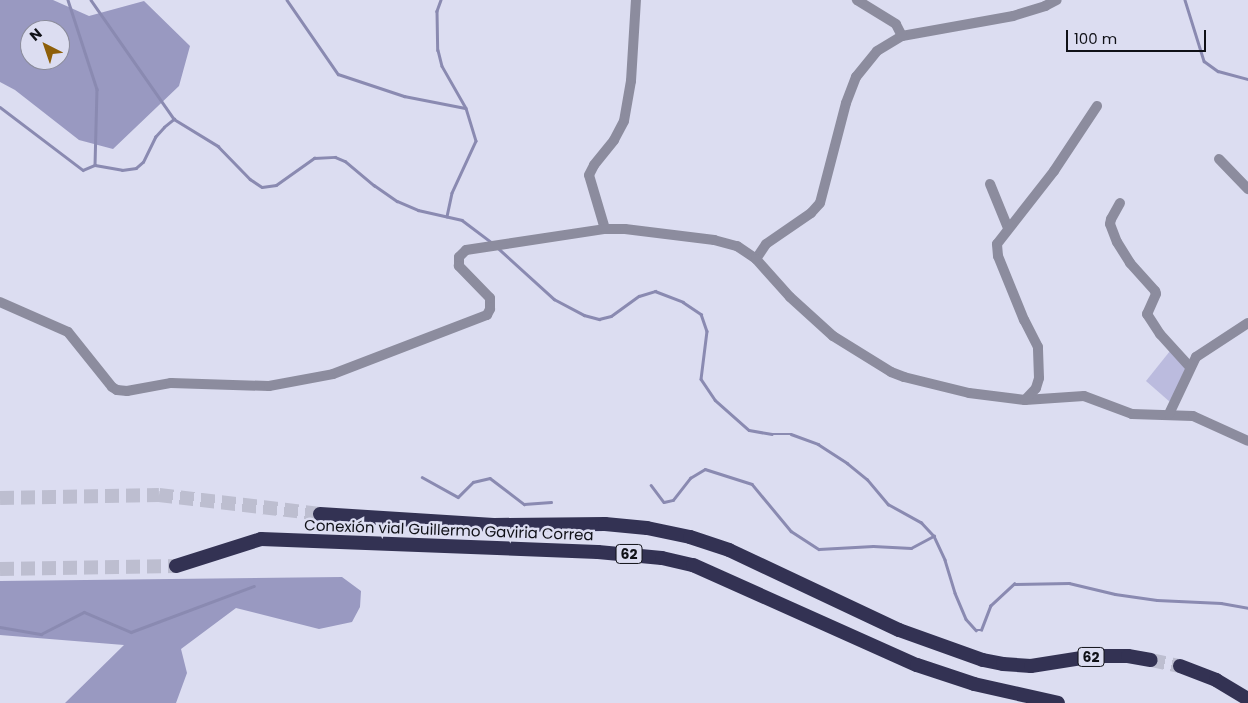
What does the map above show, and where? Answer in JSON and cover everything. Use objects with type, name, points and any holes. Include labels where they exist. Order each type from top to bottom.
[{"type":"highway","name":"Conexión vial Guillermo Gaviria Correa","points":[[320,514],[484,524],[605,524],[647,528],[690,537],[729,550],[899,630],[983,660],[1031,666],[1094,656],[1128,656],[1151,660]]},
{"type":"highway","name":"Conexión vial Guillermo Gaviria Correa","points":[[176,566],[261,539],[598,552],[662,558],[692,565],[917,665],[974,684],[1058,703]]},
{"type":"highway","points":[[1180,666],[1216,680],[1248,700]]},
{"type":"street","points":[[605,229],[589,175],[594,165],[614,140],[624,121],[631,81],[636,0]]},
{"type":"street","points":[[857,0],[896,24],[902,36]]},
{"type":"street","points":[[756,259],[766,244],[811,213],[820,203],[846,103],[856,77],[877,51],[902,36],[1004,18],[1056,0]]},
{"type":"street","points":[[1025,400],[1036,388],[1039,378],[1038,347],[1024,320],[998,256],[999,239],[1054,171],[1097,106]]},
{"type":"street","points":[[1219,159],[1248,189]]},
{"type":"street","points":[[990,184],[1008,228]]},
{"type":"street","points":[[1120,203],[1110,224],[1117,242],[1130,262],[1155,290],[1156,294],[1147,314],[1160,334],[1190,367]]},
{"type":"street","points":[[0,302],[68,332],[112,388],[117,390],[127,392],[171,383],[269,386],[333,374],[486,315],[490,309],[490,298],[461,270],[458,261],[461,254],[466,250],[493,248],[504,243],[541,240],[605,229],[625,229],[714,240],[737,246],[756,259],[790,297],[833,336],[891,372],[969,393],[1025,400],[1084,396],[1127,413],[1193,416],[1248,441]]},
{"type":"street","points":[[1169,414],[1196,357],[1205,349],[1248,323]]},
{"type":"shaded area","points":[[0,0],[53,0],[89,16],[144,1],[190,46],[179,86],[113,149],[79,140],[15,90],[0,82]]},
{"type":"shaded area","points":[[1170,351],[1187,366],[1170,402],[1146,381]]},
{"type":"shaded area","points":[[342,577],[361,591],[360,607],[352,622],[319,629],[236,608],[181,649],[187,673],[176,703],[65,703],[124,645],[0,635],[0,581]]},
{"type":"waterway","points":[[68,0],[97,89],[95,165]]},
{"type":"waterway","points":[[91,0],[174,119]]},
{"type":"waterway","points":[[287,0],[338,74],[404,96],[465,108]]},
{"type":"waterway","points":[[441,0],[437,11],[438,50],[442,66],[466,108],[476,141],[452,193],[447,216]]},
{"type":"waterway","points":[[1185,0],[1204,61],[1218,71],[1248,79]]},
{"type":"waterway","points":[[0,107],[83,170],[95,165],[122,170],[136,168],[143,162],[155,137],[174,119],[218,146],[250,179],[262,187],[276,185],[314,158],[335,157],[345,161],[397,201],[418,210],[462,220],[492,243]]},
{"type":"waterway","points":[[498,248],[554,299],[584,315],[599,319],[611,316],[639,296],[655,291],[683,302],[701,314],[707,331],[701,379],[715,400],[749,430],[772,434],[791,434],[818,444],[867,479],[888,504],[921,522],[934,536],[945,560],[955,593],[966,619],[976,630],[981,630],[990,606],[1014,584],[1069,583],[1115,594],[1157,600],[1221,603],[1248,608]]},
{"type":"waterway","points":[[651,485],[664,502],[673,500],[690,478],[705,469],[752,484],[791,531],[819,549],[873,546],[911,548],[934,536]]},
{"type":"waterway","points":[[422,477],[458,497],[473,482],[490,478],[524,504],[551,502]]},
{"type":"waterway","points":[[0,627],[41,634],[84,612],[131,632],[254,586]]},
{"type":"tunnel","points":[[0,498],[159,495],[320,514]]},
{"type":"tunnel","points":[[0,569],[176,566]]},
{"type":"tunnel","points":[[1151,660],[1180,666]]}]
